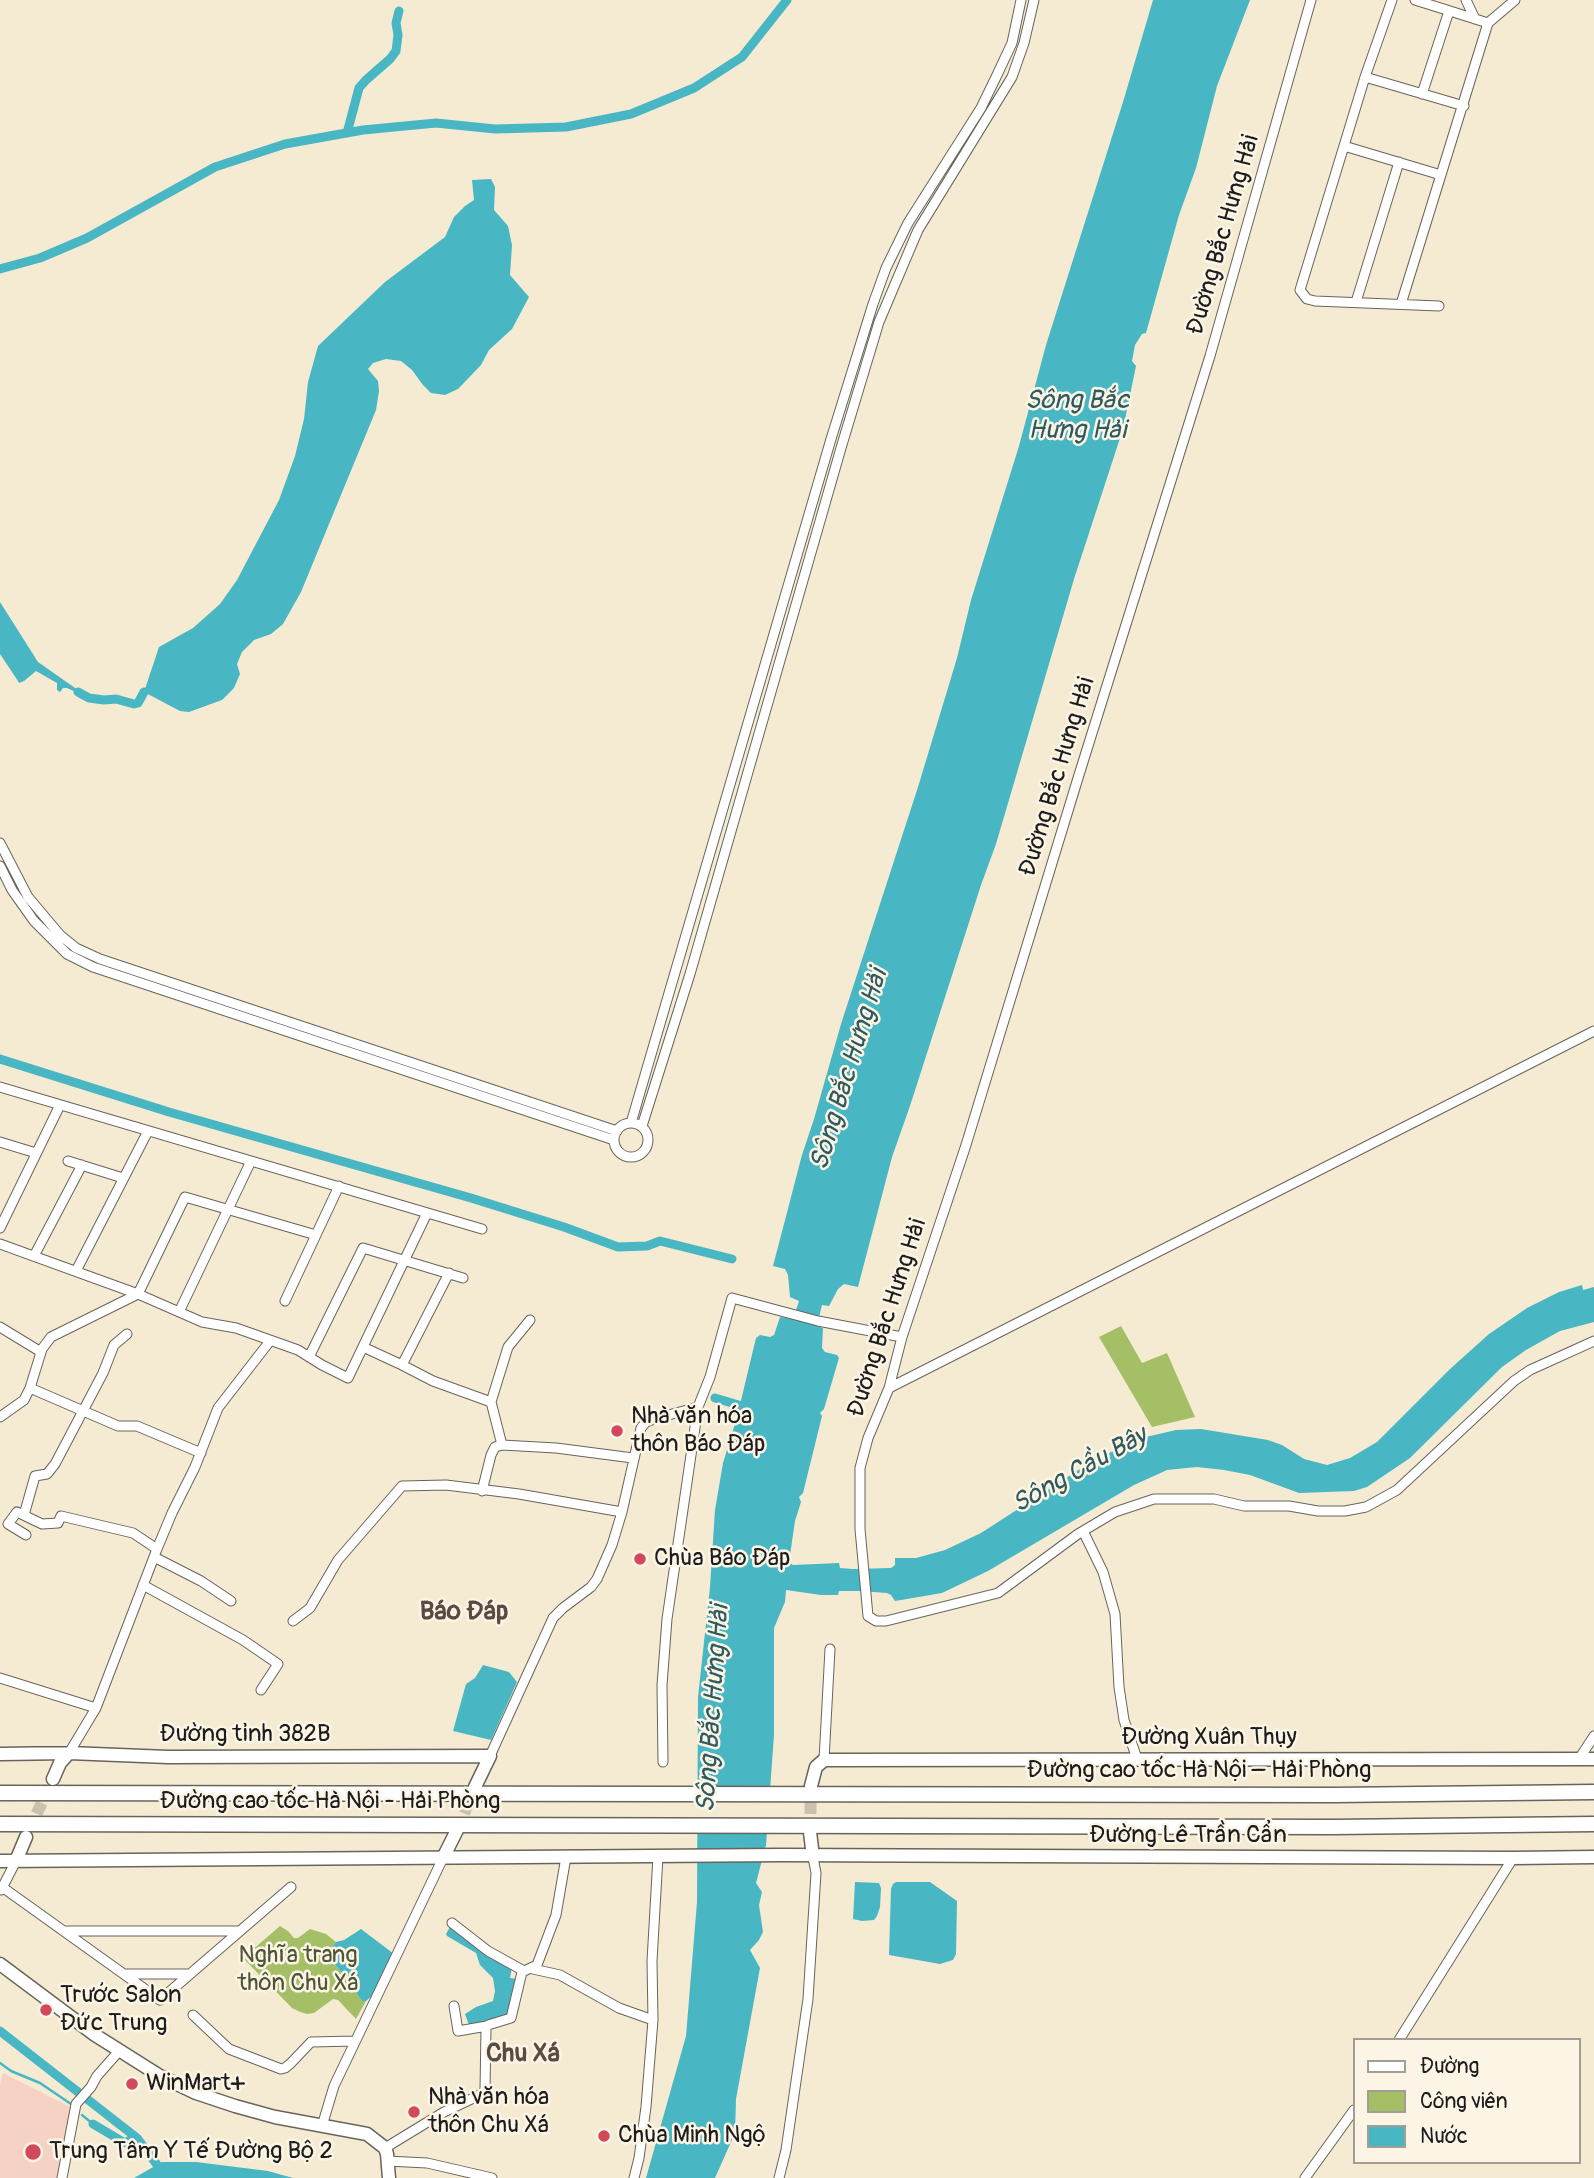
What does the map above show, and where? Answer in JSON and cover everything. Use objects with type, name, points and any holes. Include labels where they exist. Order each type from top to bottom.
[{"type":"highway","name":"Đường cao tốc Hà Nội – Hải Phòng","points":[[660,1793],[808,1790],[1334,1795],[1594,1791]]},
{"type":"highway","name":"Đường cao tốc Hà Nội - Hải Phòng","points":[[0,1793],[660,1793]]},
{"type":"highway","name":"Đường cao tốc Hà Nội - Hải Phòng","points":[[0,1824],[808,1828]]},
{"type":"highway","points":[[808,1828],[1594,1824]]},
{"type":"main road","name":"Đường tỉnh 382B","points":[[0,1754],[69,1753],[168,1757],[490,1756]]},
{"type":"main road","points":[[53,1779],[60,1763],[69,1753]]},
{"type":"main road","points":[[475,1787],[490,1756]]},
{"type":"main road","name":"Đường Xuân Thụy","points":[[824,1760],[1594,1759]]},
{"type":"main road","points":[[808,1790],[816,1767],[824,1760]]},
{"type":"main road","points":[[808,1828],[813,1857]]},
{"type":"main road","points":[[0,1861],[443,1858],[457,1830]]},
{"type":"main road","points":[[16,1861],[26,1837]]},
{"type":"main road","name":"Đường Lê Trần Cẩn","points":[[443,1858],[781,1855],[1594,1857]]},
{"type":"main road","points":[[0,1964],[95,2035],[160,2076],[196,2093],[275,2117],[367,2134],[385,2148],[389,2178]]},
{"type":"street","points":[[631,1123],[869,316],[908,223],[981,108],[998,75],[1012,43],[1020,0]]},
{"type":"street","points":[[642,1126],[690,974],[879,322],[918,230],[1012,76],[1024,43],[1034,0]]},
{"type":"street","name":"Đường Bắc Hưng Hải","points":[[1083,1531],[998,1593],[886,1621],[868,1616],[860,1529],[860,1468],[868,1438],[889,1388],[902,1337],[966,1145],[1210,356],[1311,0]]},
{"type":"street","points":[[1392,0],[1365,77],[1300,290],[1307,299],[1315,301],[1439,306]]},
{"type":"street","points":[[1415,0],[1488,23]]},
{"type":"street","points":[[1466,0],[1475,19]]},
{"type":"street","points":[[1401,304],[1488,23],[1515,0]]},
{"type":"street","points":[[1422,94],[1449,11]]},
{"type":"street","points":[[1365,77],[1464,106]]},
{"type":"street","points":[[1344,146],[1441,175]]},
{"type":"street","points":[[1356,303],[1399,162]]},
{"type":"street","points":[[891,259],[902,265]]},
{"type":"street","points":[[790,579],[803,583]]},
{"type":"street","points":[[0,843],[29,897],[60,936],[76,948],[123,971],[615,1135]]},
{"type":"street","points":[[712,844],[726,849]]},
{"type":"street","points":[[0,866],[12,890],[34,921],[67,954],[93,967],[123,971]]},
{"type":"street","points":[[889,1388],[1594,1031]]},
{"type":"street","points":[[0,1087],[482,1228]]},
{"type":"street","points":[[0,1228],[60,1105]]},
{"type":"street","points":[[631,1123],[642,1126],[648,1136],[646,1147],[633,1157],[622,1155],[618,1151],[615,1135],[620,1126],[631,1123]]},
{"type":"street","points":[[76,1271],[148,1130]]},
{"type":"street","points":[[0,1142],[36,1153]]},
{"type":"street","points":[[68,1161],[123,1178]]},
{"type":"street","points":[[179,1312],[251,1161]]},
{"type":"street","points":[[34,1256],[82,1165]]},
{"type":"street","points":[[285,1301],[339,1186]]},
{"type":"street","points":[[0,1417],[20,1404],[30,1388],[41,1352],[51,1338],[138,1294],[186,1197],[316,1235]]},
{"type":"street","points":[[0,1244],[138,1294],[202,1322],[236,1328],[298,1350],[348,1378],[428,1213]]},
{"type":"street","points":[[309,1357],[363,1248],[463,1278]]},
{"type":"street","points":[[402,1365],[449,1273]]},
{"type":"street","points":[[663,1762],[662,1685],[667,1619],[698,1407],[710,1377],[732,1298],[818,1321],[902,1337]]},
{"type":"street","points":[[502,1445],[491,1402],[508,1347],[530,1320]]},
{"type":"street","points":[[0,1327],[41,1352]]},
{"type":"street","points":[[24,1515],[35,1476],[50,1471],[84,1411],[114,1345],[127,1334]]},
{"type":"street","points":[[69,1753],[96,1708],[156,1553],[218,1408],[270,1341]]},
{"type":"street","points":[[1137,1759],[1124,1720],[1119,1687],[1115,1614],[1102,1572],[1083,1531],[1115,1512],[1154,1499],[1214,1499],[1244,1506],[1281,1506],[1318,1511],[1366,1507],[1397,1490],[1514,1381],[1530,1370],[1594,1341]]},
{"type":"street","points":[[363,1347],[433,1381],[491,1402]]},
{"type":"street","points":[[30,1388],[118,1426],[138,1426],[201,1452]]},
{"type":"street","points":[[490,1756],[553,1618],[595,1583],[612,1545],[622,1512],[641,1428],[646,1422],[698,1407]]},
{"type":"street","points":[[482,1490],[491,1455],[495,1447],[502,1445],[556,1448],[633,1458]]},
{"type":"street","points":[[293,1620],[310,1608],[329,1572],[397,1489],[407,1485],[519,1494],[622,1512]]},
{"type":"street","points":[[26,1535],[8,1524],[17,1511],[42,1524],[58,1523],[61,1516],[133,1533],[156,1553],[231,1601]]},
{"type":"street","points":[[143,1585],[243,1640],[278,1664],[261,1690]]},
{"type":"street","points":[[824,1760],[830,1649]]},
{"type":"street","points":[[0,1678],[96,1708]]},
{"type":"street","points":[[1579,1759],[1594,1737]]},
{"type":"street","points":[[634,2178],[643,2134],[653,2020],[652,1961],[664,1856]]},
{"type":"street","points":[[454,2006],[458,2031],[511,2018],[528,1970],[537,1965],[554,1922],[566,1857]]},
{"type":"street","points":[[779,2178],[786,2150],[808,1999],[816,1873],[813,1857]]},
{"type":"street","points":[[322,2126],[334,2086],[443,1858]]},
{"type":"street","points":[[1400,2038],[1513,1858]]},
{"type":"street","points":[[16,1861],[1,1889],[160,2000],[291,1887]]},
{"type":"street","points":[[452,1923],[506,1963],[560,1976],[618,2008],[653,2020]]},
{"type":"street","points":[[64,1931],[240,1931]]},
{"type":"street","points":[[124,1974],[190,1974]]},
{"type":"street","points":[[193,2015],[229,2049],[281,2068],[291,2063],[311,2042],[355,2041]]},
{"type":"street","points":[[385,2148],[444,2112],[482,2094],[486,2086],[486,2026]]},
{"type":"street","points":[[62,2178],[76,2104],[120,2050]]},
{"type":"street","points":[[1305,2178],[1352,2113]]},
{"type":"street","points":[[387,2161],[415,2161],[492,2178]]},
{"type":"shaded area","points":[[3,2073],[70,2107],[68,2148],[57,2178],[0,2178],[0,2085]]},
{"type":"green space","points":[[1121,1326],[1142,1363],[1167,1353],[1195,1417],[1152,1427],[1099,1337]]},
{"type":"green space","name":"Nghĩa trang thôn Chu Xá","points":[[280,1926],[294,1938],[310,1929],[326,1934],[336,1942],[325,1956],[338,1968],[362,2001],[366,2001],[356,2019],[338,2000],[333,1999],[314,2013],[307,2014],[292,2008],[243,1958]]},
{"type":"water","name":"Sông Bắc Hưng Hải","points":[[1153,0],[1250,0],[1217,86],[1196,168],[1179,215],[1146,333],[1142,334],[1135,345],[1132,361],[1136,366],[1123,429],[1074,579],[996,844],[892,1157],[858,1287],[844,1284],[838,1289],[829,1306],[822,1305],[817,1326],[823,1328],[822,1348],[839,1358],[824,1409],[820,1413],[822,1416],[803,1493],[799,1497],[801,1502],[795,1521],[789,1562],[793,1565],[839,1563],[840,1568],[853,1569],[891,1568],[895,1565],[895,1558],[916,1558],[945,1550],[981,1533],[1080,1469],[1133,1440],[1176,1430],[1201,1429],[1268,1440],[1282,1445],[1304,1459],[1327,1465],[1350,1458],[1377,1442],[1489,1334],[1527,1308],[1559,1292],[1582,1285],[1583,1290],[1594,1287],[1594,1322],[1560,1331],[1502,1367],[1410,1458],[1367,1487],[1354,1491],[1299,1493],[1250,1475],[1224,1470],[1197,1467],[1167,1470],[1134,1485],[988,1571],[942,1593],[895,1601],[887,1593],[839,1591],[838,1595],[821,1595],[786,1590],[785,1602],[774,1628],[774,1735],[766,1845],[756,1883],[762,1892],[759,1905],[763,1932],[750,1950],[760,1968],[736,2099],[735,2133],[715,2178],[646,2178],[686,2036],[697,1902],[698,1697],[715,1510],[723,1463],[756,1338],[760,1335],[774,1335],[780,1317],[793,1319],[799,1301],[790,1297],[785,1269],[773,1266],[802,1155],[841,1024],[918,787],[957,658],[971,600],[1019,446],[1046,345]]},
{"type":"water","points":[[491,179],[495,187],[494,210],[508,226],[512,245],[510,275],[529,297],[512,329],[489,350],[481,365],[458,389],[445,395],[431,393],[401,361],[386,359],[373,363],[368,369],[378,381],[376,410],[301,592],[283,624],[271,634],[254,640],[242,652],[237,664],[240,674],[234,688],[222,700],[189,712],[180,711],[144,692],[159,647],[193,628],[220,604],[237,580],[279,500],[295,456],[304,419],[308,382],[318,346],[385,282],[445,237],[454,217],[474,200],[472,180]]},
{"type":"water","points":[[0,602],[38,662],[78,690],[78,693],[67,688],[60,692],[57,690],[57,683],[36,671],[19,683],[0,654]]},
{"type":"water","points":[[483,1665],[509,1672],[517,1682],[491,1740],[453,1731],[466,1684],[475,1678]]},
{"type":"water","points":[[855,1882],[879,1883],[880,1907],[874,1920],[853,1919]]},
{"type":"water","points":[[896,1882],[930,1882],[957,1901],[956,1954],[953,1960],[940,1964],[889,1955],[891,1889]]},
{"type":"water","points":[[450,1927],[499,1962],[512,1967],[510,1978],[518,1979],[510,2017],[469,2025],[465,2014],[493,2001],[493,1978],[480,1965],[476,1953],[447,1936]]},
{"type":"water","points":[[361,1929],[394,1954],[373,1995],[366,2001],[362,2001],[338,1968],[325,1956],[336,1942]]},
{"type":"water","points":[[162,2162],[196,2162],[268,2171],[293,2178],[134,2178]]},
{"type":"pier","points":[[694,1794],[772,1794],[771,1825],[694,1826]]},
{"type":"waterway","points":[[0,269],[40,258],[87,238],[215,167],[285,144],[363,130],[436,123],[495,129],[566,127],[631,114],[694,88],[742,57],[787,0]]},
{"type":"waterway","points":[[347,133],[359,88],[396,51],[399,11]]},
{"type":"waterway","points":[[78,692],[89,698],[116,699],[134,704],[138,703],[144,692]]},
{"type":"waterway","points":[[0,1059],[169,1112],[471,1198],[618,1247],[647,1246],[660,1241],[732,1259]]},
{"type":"waterway","points":[[715,1398],[752,1409]]},
{"type":"waterway","points":[[0,2031],[137,2138],[167,2178]]},
{"type":"waterway","points":[[0,2063],[11,2071],[40,2083],[71,2104]]},
{"type":"waterway","points":[[82,2115],[93,2124]]},
{"type":"waterway","points":[[93,2124],[125,2143],[135,2137]]},
{"type":"tunnel","points":[[29,1830],[53,1779]]},
{"type":"tunnel","points":[[810,1832],[811,1786]]},
{"type":"tunnel","points":[[457,1830],[475,1787]]},
{"type":"place","name":"Nhà văn hóa thôn Báo Đáp","points":[[617,1431]]},
{"type":"place","name":"Chùa Báo Đáp","points":[[640,1559]]},
{"type":"place","name":"Trước Salon Đức Trung","points":[[46,2010]]},
{"type":"place","name":"WinMart+","points":[[132,2084]]},
{"type":"place","name":"Nhà văn hóa thôn Chu Xá","points":[[414,2112]]},
{"type":"place","name":"Chùa Minh Ngộ","points":[[604,2136]]},
{"type":"place","name":"Trung Tâm Y Tế Đường Bộ 2","points":[[33,2152]]},
{"type":"district","name":"Báo Đáp","points":[[464,1612]]},
{"type":"district","name":"Chu Xá","points":[[523,2054]]},
{"type":"water label","name":"Sông Cầu Bây","points":[[1080,1471]]}]
